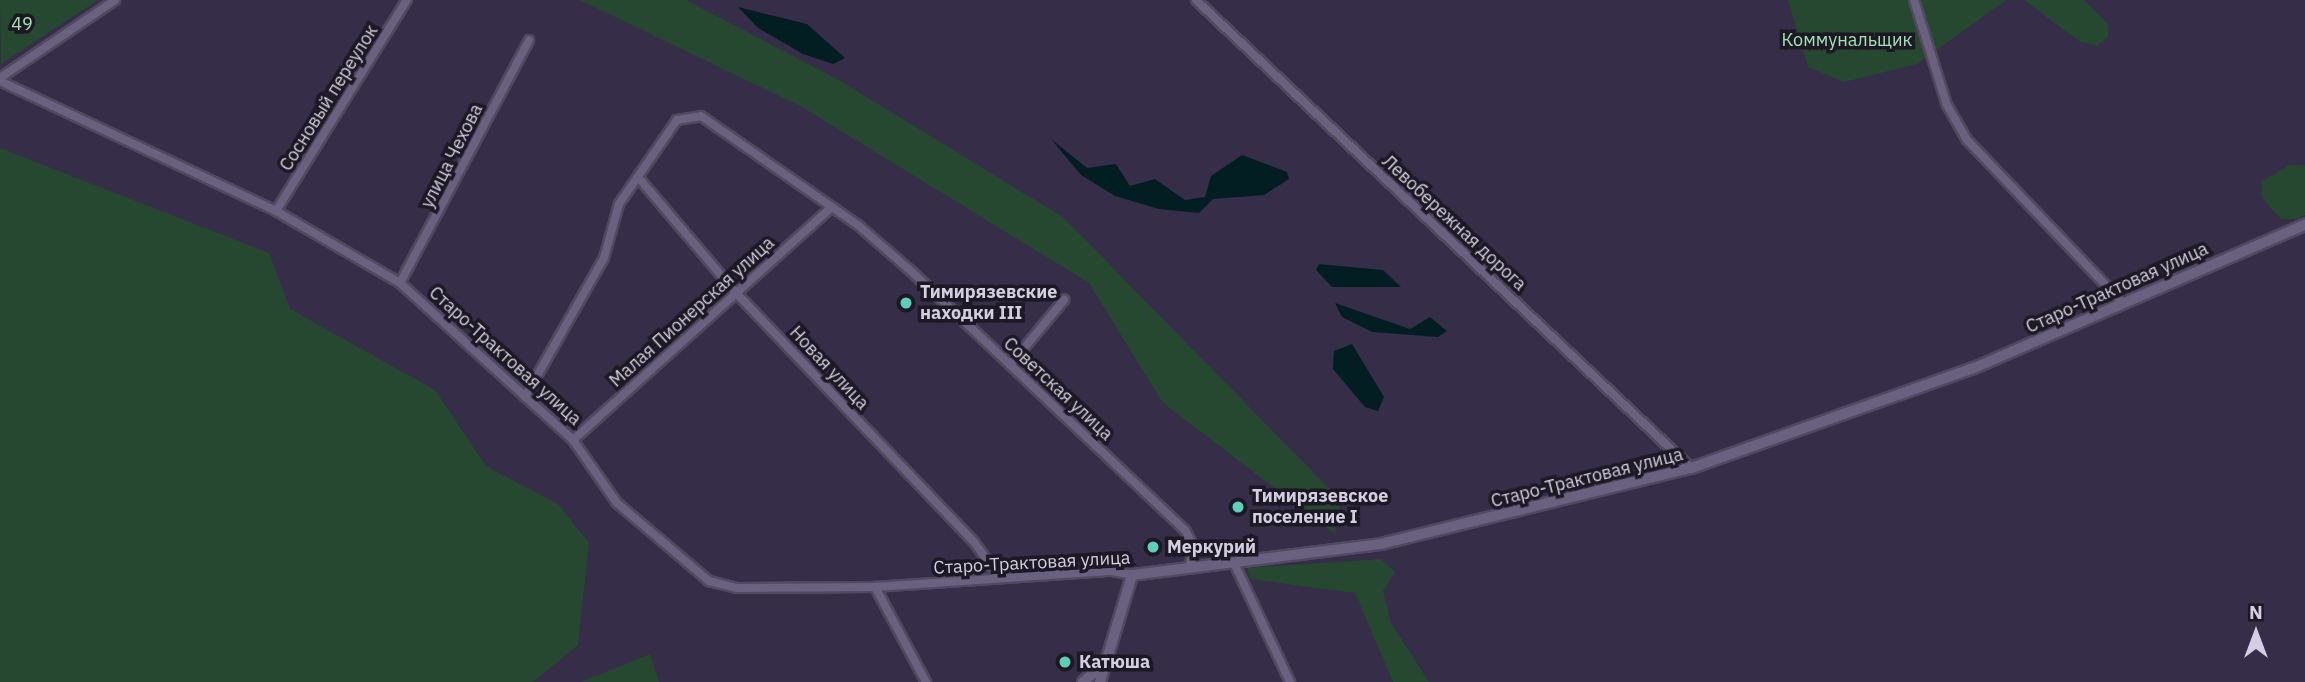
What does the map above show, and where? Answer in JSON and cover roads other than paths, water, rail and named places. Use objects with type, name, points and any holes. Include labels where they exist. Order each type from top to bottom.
[{"type":"street","points":[[0,80],[115,0]]},
{"type":"street","name":"Сосновый переулок","points":[[276,211],[407,0]]},
{"type":"street","name":"Левобережная дорога","points":[[1196,0],[1692,468]]},
{"type":"street","points":[[1914,0],[1947,105],[1967,140],[2123,303]]},
{"type":"street","name":"улица Чехова","points":[[400,283],[529,40]]},
{"type":"street","name":"Старо-Трактовая улица","points":[[0,80],[276,211],[400,283],[573,440],[617,503],[709,581],[737,588],[875,587],[1000,578],[1132,575],[1236,565],[1381,544],[1692,468],[1856,414],[2305,225]]},
{"type":"street","name":"Советская улица","points":[[638,177],[677,120],[692,115],[709,120],[832,207],[1010,365],[1185,530],[1194,547],[1189,568]]},
{"type":"street","points":[[525,397],[597,272],[619,204],[638,177]]},
{"type":"street","name":"Новая улица","points":[[638,177],[737,294],[974,542],[1000,578]]},
{"type":"street","name":"Малая Пионерская улица","points":[[573,440],[832,207]]},
{"type":"street","points":[[1010,365],[1064,300]]},
{"type":"street","points":[[1236,565],[1290,682]]},
{"type":"street","points":[[1100,682],[1102,666],[1132,575]]},
{"type":"street","points":[[875,587],[926,682]]},
{"type":"street","points":[[1083,682],[1102,666]]},
{"type":"place","name":"Тимирязевские находки III","points":[[906,303]]},
{"type":"place","name":"Тимирязевское поселение I","points":[[1238,507]]},
{"type":"place","name":"Меркурий","points":[[1153,547]]},
{"type":"place","name":"Катюша","points":[[1065,662]]},
{"type":"park label","name":"49","points":[[22,24]]},
{"type":"park label","name":"Коммунальщик","points":[[1847,40]]}]
